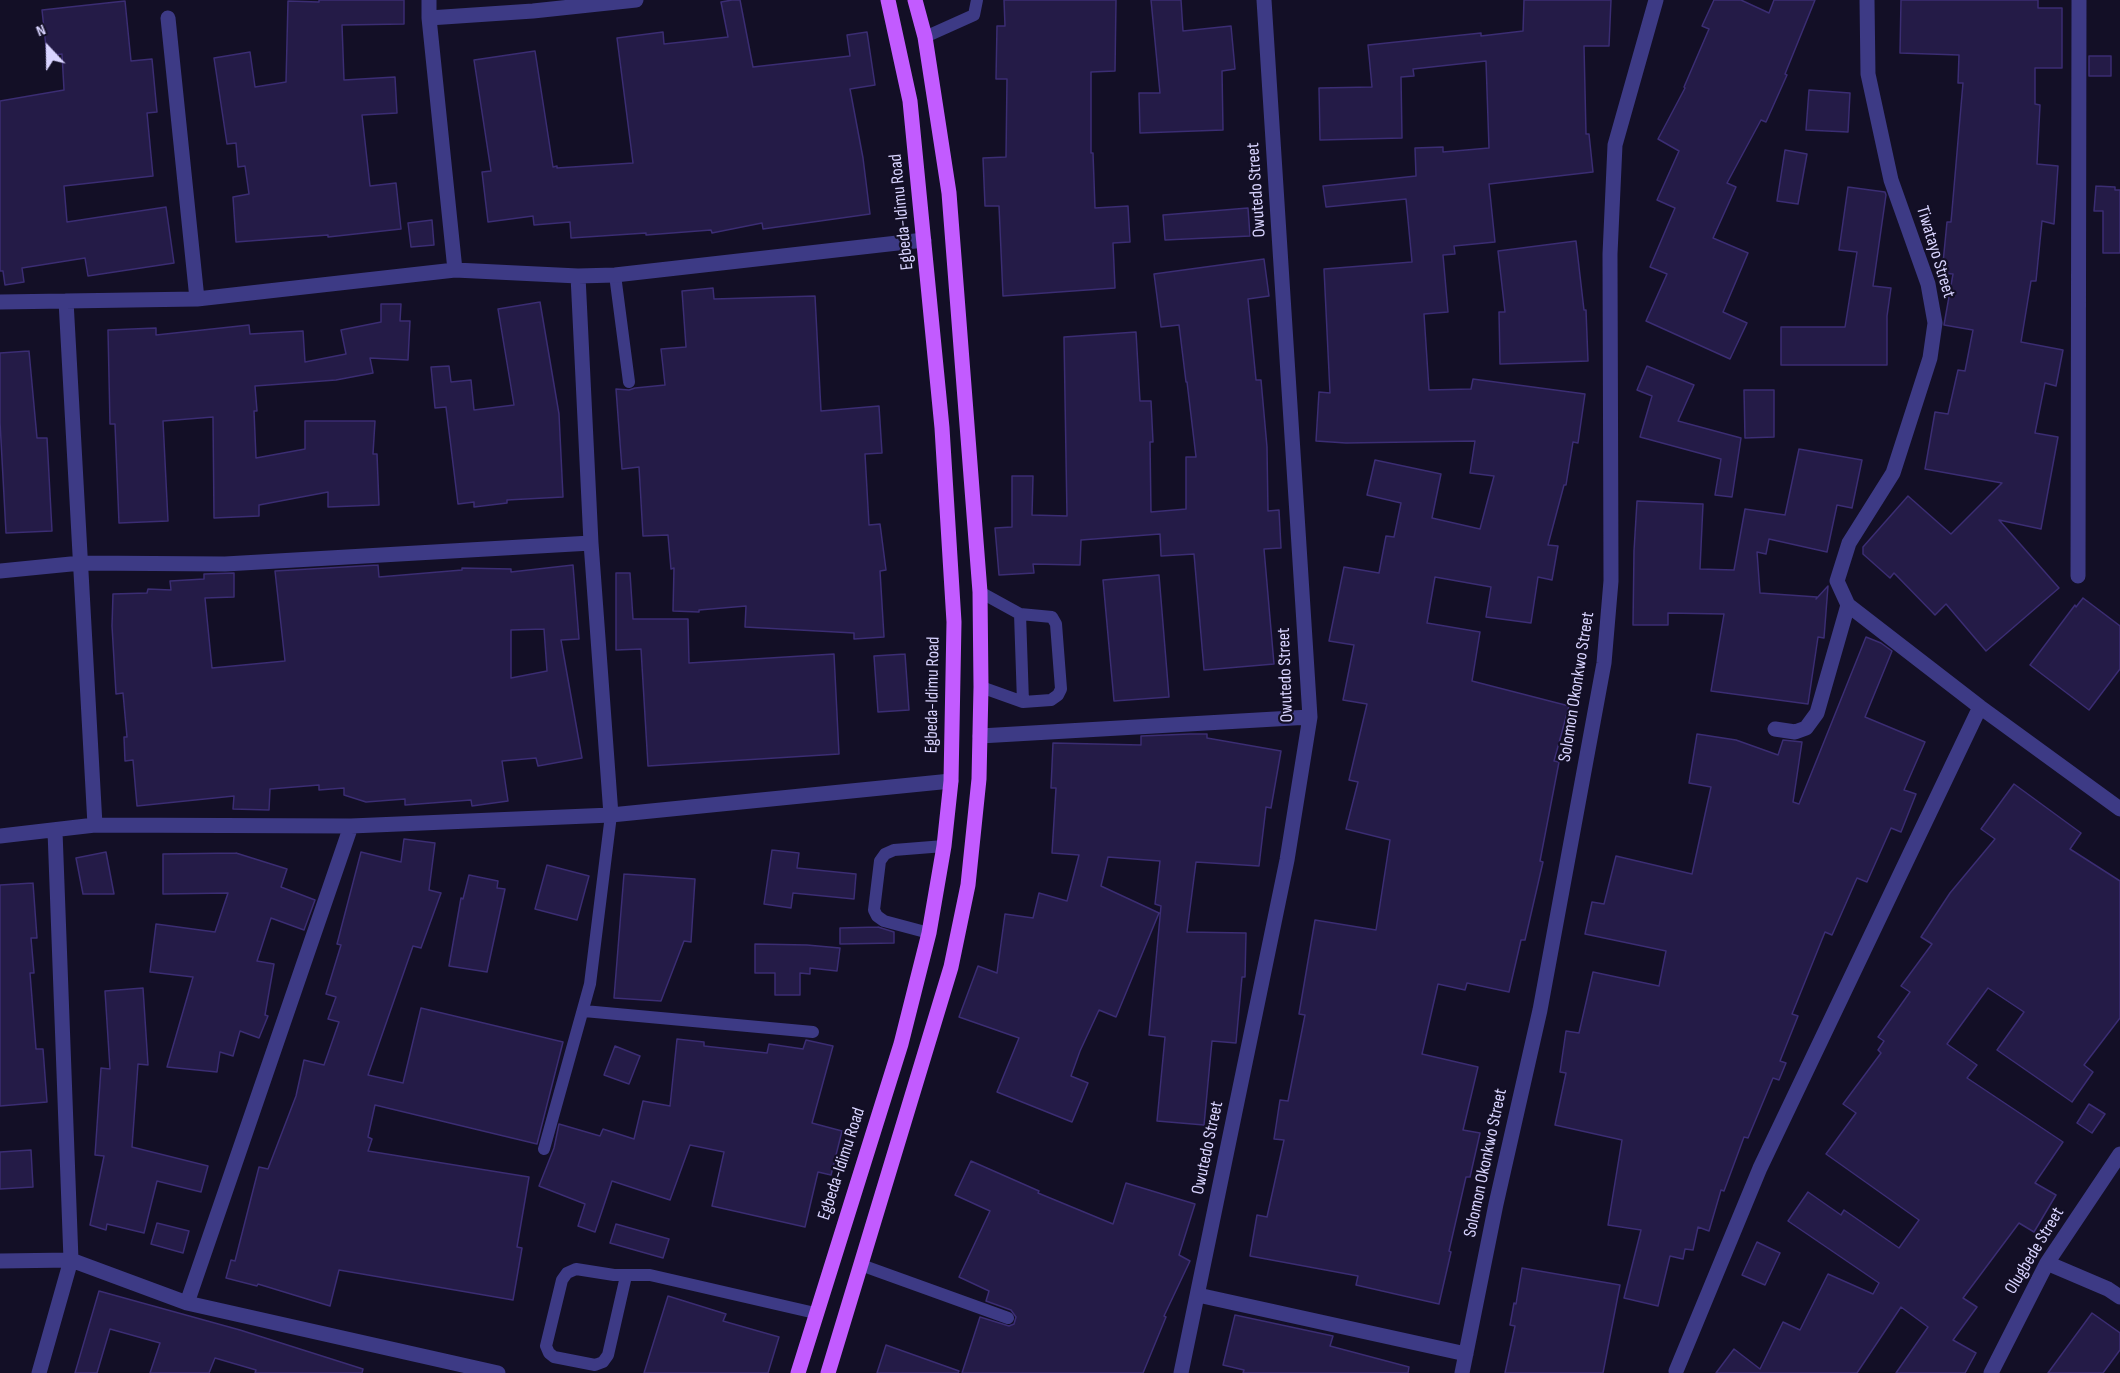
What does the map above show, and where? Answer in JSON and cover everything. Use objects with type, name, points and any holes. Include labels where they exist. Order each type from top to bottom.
[{"type":"main road","name":"Egbeda-Idimu Road","points":[[798,1373],[901,1044],[929,933],[944,846],[951,781],[954,622],[942,428],[910,101],[888,0]]},
{"type":"main road","points":[[828,1373],[951,967],[968,885],[979,779],[980,592],[949,193],[925,37],[915,0]]},
{"type":"street","points":[[429,0],[455,270]]},
{"type":"street","points":[[429,18],[636,0]]},
{"type":"street","name":"Owutedo Street","points":[[1181,1373],[1287,860],[1310,717],[1264,0]]},
{"type":"street","name":"Solomon Okonkwo Street","points":[[1462,1373],[1496,1204],[1540,1010],[1604,663],[1611,581],[1610,254],[1615,145],[1656,0]]},
{"type":"street","name":"Tiwatayo Street","points":[[1848,605],[1838,581],[1843,562],[1849,543],[1893,474],[1930,358],[1935,323],[1929,284],[1891,180],[1868,74],[1867,0]]},
{"type":"street","points":[[2078,576],[2079,0]]},
{"type":"street","points":[[168,18],[197,299]]},
{"type":"street","points":[[0,302],[197,299],[455,270],[578,276],[615,275],[924,240]]},
{"type":"street","points":[[578,276],[591,543],[611,815]]},
{"type":"street","points":[[66,302],[95,825]]},
{"type":"street","points":[[0,571],[81,563],[225,564],[591,543]]},
{"type":"street","points":[[1775,729],[1795,732],[1806,728],[1817,713],[1848,605],[1980,707],[2120,809]]},
{"type":"street","points":[[1676,1371],[1760,1168],[1980,707]]},
{"type":"street","points":[[980,736],[1310,717]]},
{"type":"street","points":[[0,836],[95,825],[351,826],[611,815],[951,781]]},
{"type":"street","points":[[187,1303],[351,826]]},
{"type":"street","points":[[39,1373],[71,1260],[55,831]]},
{"type":"street","name":"Olugbede Street","points":[[1991,1373],[2047,1263],[2120,1154]]},
{"type":"street","points":[[0,1261],[71,1260],[187,1303],[498,1373]]},
{"type":"street","points":[[2047,1263],[2108,1289],[2120,1297]]},
{"type":"street","points":[[1198,1294],[1466,1354]]},
{"type":"lane","points":[[925,37],[974,15],[977,0]]},
{"type":"lane","points":[[615,275],[629,382]]},
{"type":"lane","points":[[980,592],[1020,614],[1052,617],[1056,624],[1061,689],[1058,695],[1051,700],[1023,702],[981,687]]},
{"type":"lane","points":[[1020,614],[1023,702]]},
{"type":"lane","points":[[544,1149],[590,984],[611,815]]},
{"type":"lane","points":[[929,933],[884,921],[877,916],[874,910],[880,861],[885,854],[894,850],[944,846]]},
{"type":"lane","points":[[584,1011],[813,1032]]},
{"type":"lane","points":[[861,1265],[1008,1318]]},
{"type":"lane","points":[[626,1276],[608,1355],[603,1362],[595,1365],[554,1357],[549,1353],[546,1346],[562,1280],[567,1273],[576,1269],[626,1276],[650,1275],[815,1313]]},
{"type":"building","points":[[319,0],[404,0],[404,24],[342,25],[344,80],[395,77],[397,113],[362,115],[370,186],[396,183],[401,229],[328,237],[328,235],[236,242],[233,197],[249,194],[245,166],[238,167],[236,143],[227,144],[214,58],[250,52],[255,87],[286,82],[288,1],[319,2]]},
{"type":"building","points":[[740,0],[753,67],[850,56],[847,35],[867,32],[875,85],[850,89],[863,158],[870,214],[763,229],[762,223],[712,233],[711,230],[571,238],[570,222],[534,225],[533,216],[488,222],[482,172],[491,171],[474,60],[535,51],[553,167],[633,163],[617,38],[663,32],[664,44],[728,37],[721,2]]},
{"type":"building","points":[[1004,0],[1116,0],[1115,71],[1091,72],[1091,153],[1093,153],[1095,208],[1128,206],[1130,242],[1113,243],[1115,288],[1003,296],[999,206],[985,206],[983,158],[1006,157],[1007,79],[996,79],[997,26],[1005,26]]},
{"type":"building","points":[[1151,0],[1181,0],[1183,31],[1231,26],[1235,69],[1222,71],[1223,130],[1140,133],[1139,93],[1160,93]]},
{"type":"building","points":[[1524,0],[1611,0],[1609,46],[1584,46],[1586,134],[1589,134],[1593,172],[1489,184],[1495,242],[1454,246],[1455,254],[1443,255],[1448,312],[1424,314],[1429,390],[1471,389],[1473,379],[1585,394],[1578,443],[1573,442],[1566,485],[1564,485],[1548,545],[1558,546],[1552,580],[1538,577],[1531,623],[1486,617],[1491,587],[1435,577],[1427,623],[1480,632],[1472,681],[1569,706],[1554,761],[1559,762],[1540,861],[1543,862],[1525,940],[1521,940],[1509,992],[1467,983],[1465,990],[1438,984],[1422,1054],[1478,1067],[1463,1130],[1480,1133],[1470,1177],[1466,1177],[1439,1304],[1356,1285],[1358,1276],[1250,1256],[1257,1215],[1267,1217],[1284,1140],[1274,1139],[1280,1100],[1288,1101],[1305,1015],[1299,1014],[1315,920],[1376,930],[1390,840],[1346,829],[1358,782],[1349,780],[1367,704],[1343,700],[1354,645],[1329,641],[1344,567],[1379,573],[1386,536],[1394,537],[1401,503],[1367,495],[1375,460],[1441,474],[1432,518],[1480,529],[1494,476],[1470,473],[1475,441],[1346,443],[1316,441],[1319,392],[1330,393],[1324,269],[1412,262],[1406,199],[1326,207],[1323,186],[1416,176],[1415,148],[1443,147],[1443,152],[1489,148],[1486,61],[1413,69],[1414,76],[1401,77],[1402,138],[1320,140],[1319,88],[1372,87],[1368,45],[1523,31]]},
{"type":"building","points":[[1714,0],[1741,0],[1769,13],[1774,0],[1815,0],[1785,74],[1787,75],[1766,122],[1761,120],[1727,183],[1736,187],[1713,238],[1748,253],[1723,312],[1747,323],[1730,359],[1646,321],[1667,274],[1650,267],[1675,208],[1657,200],[1679,151],[1658,139],[1685,88],[1709,29],[1702,26]]},
{"type":"building","points":[[1901,0],[2038,0],[2038,8],[2062,8],[2062,68],[2035,68],[2035,104],[2040,105],[2037,164],[2058,166],[2054,224],[2042,221],[2036,281],[2031,281],[2021,342],[2063,350],[2056,386],[2045,383],[2035,433],[2058,437],[2041,529],[1999,520],[2059,588],[1986,651],[1946,604],[1935,615],[1894,573],[1890,578],[1863,554],[1863,547],[1908,496],[1951,534],[2002,483],[1925,469],[1935,412],[1948,414],[1958,370],[1965,371],[1973,330],[1944,325],[1953,274],[1942,273],[1947,222],[1951,222],[1963,83],[1958,83],[1959,55],[1900,53]]},
{"type":"building","points":[[125,1],[131,61],[152,59],[157,112],[147,113],[153,176],[64,186],[67,222],[166,207],[174,263],[88,276],[85,258],[22,268],[24,282],[5,285],[3,271],[0,271],[0,101],[64,90],[62,54],[47,56],[42,10]]},
{"type":"building","points":[[2089,56],[2111,56],[2111,76],[2089,76]]},
{"type":"building","points":[[1809,90],[1850,93],[1848,132],[1806,130]]},
{"type":"building","points":[[1785,150],[1807,154],[1798,204],[1777,201]]},
{"type":"building","points":[[2096,186],[2115,187],[2115,190],[2120,190],[2120,253],[2103,253],[2103,211],[2094,211]]},
{"type":"building","points":[[1848,187],[1885,192],[1886,195],[1873,286],[1891,288],[1887,316],[1887,365],[1781,365],[1781,327],[1845,327],[1857,252],[1839,250]]},
{"type":"building","points":[[1248,208],[1250,236],[1165,240],[1163,215]]},
{"type":"building","points":[[432,220],[434,245],[411,247],[408,223]]},
{"type":"building","points":[[1576,241],[1584,310],[1586,310],[1588,361],[1500,364],[1499,312],[1505,312],[1498,251]]},
{"type":"building","points":[[1264,259],[1269,296],[1248,299],[1256,380],[1261,380],[1267,447],[1268,511],[1279,510],[1281,548],[1264,549],[1274,664],[1204,670],[1194,554],[1161,556],[1160,534],[1081,540],[1080,565],[1033,564],[1034,573],[999,575],[995,528],[1012,527],[1012,476],[1033,476],[1032,515],[1067,516],[1064,337],[1136,332],[1140,401],[1151,401],[1153,442],[1150,442],[1151,512],[1186,509],[1186,457],[1196,457],[1187,382],[1179,325],[1161,327],[1154,274]]},
{"type":"building","points":[[713,288],[714,299],[815,296],[821,411],[879,406],[882,453],[865,454],[869,525],[880,524],[886,570],[880,571],[884,637],[854,639],[854,633],[745,627],[746,606],[699,610],[699,612],[673,611],[674,568],[671,569],[668,535],[643,536],[639,467],[622,469],[616,389],[629,390],[665,385],[661,349],[686,347],[682,291]]},
{"type":"building","points":[[540,302],[559,414],[563,497],[507,500],[507,503],[474,507],[474,502],[458,504],[446,407],[435,408],[431,367],[449,366],[451,382],[471,380],[474,410],[514,405],[498,309]]},
{"type":"building","points":[[381,304],[401,304],[400,321],[410,321],[408,360],[370,358],[373,373],[336,380],[255,386],[257,411],[254,411],[256,458],[305,449],[305,421],[375,421],[373,454],[377,454],[379,505],[328,507],[328,492],[259,505],[259,516],[214,518],[213,417],[163,421],[168,521],[119,523],[115,424],[110,424],[108,330],[156,328],[156,335],[249,325],[250,334],[303,331],[305,362],[346,354],[341,330],[381,322]]},
{"type":"building","points":[[29,351],[37,438],[47,438],[52,531],[6,533],[0,422],[0,353]]},
{"type":"building","points":[[1647,366],[1694,385],[1678,421],[1741,438],[1732,497],[1715,495],[1721,459],[1640,437],[1652,396],[1637,390]]},
{"type":"building","points":[[1744,390],[1774,390],[1774,437],[1745,438]]},
{"type":"building","points":[[1799,449],[1862,460],[1852,508],[1837,505],[1827,552],[1769,539],[1766,554],[1757,552],[1760,593],[1817,597],[1816,599],[1828,586],[1824,638],[1818,637],[1808,704],[1711,691],[1724,614],[1668,613],[1668,625],[1633,625],[1637,501],[1703,504],[1700,569],[1734,570],[1745,509],[1785,515]]},
{"type":"building","points":[[378,565],[379,577],[462,570],[462,568],[511,569],[511,572],[573,565],[579,639],[561,640],[582,758],[538,766],[536,758],[502,761],[508,801],[472,806],[471,800],[405,805],[405,799],[366,802],[344,795],[344,788],[319,790],[319,785],[270,789],[269,810],[233,809],[234,796],[137,806],[133,760],[125,761],[124,737],[127,737],[123,693],[116,694],[112,626],[113,594],[147,593],[148,589],[171,590],[170,581],[204,579],[204,574],[234,573],[234,597],[205,598],[212,668],[285,661],[275,571]],"holes":[[[544,629],[547,671],[511,678],[511,630]]]},
{"type":"building","points":[[616,573],[630,573],[633,619],[688,619],[689,663],[834,654],[839,754],[648,766],[641,649],[616,650]]},
{"type":"building","points":[[1159,575],[1169,697],[1114,701],[1103,580]]},
{"type":"building","points":[[2083,598],[2120,626],[2120,669],[2089,710],[2030,665],[2075,605],[2076,607]]},
{"type":"building","points":[[1866,637],[1881,643],[1892,651],[1865,717],[1925,742],[1904,790],[1916,794],[1901,832],[1891,828],[1867,882],[1857,878],[1832,935],[1825,932],[1792,1014],[1798,1016],[1780,1061],[1786,1063],[1779,1080],[1773,1078],[1748,1138],[1744,1137],[1724,1191],[1721,1190],[1709,1231],[1698,1227],[1693,1250],[1685,1249],[1683,1259],[1670,1256],[1658,1306],[1624,1298],[1641,1230],[1608,1225],[1622,1140],[1555,1125],[1566,1073],[1560,1072],[1566,1031],[1579,1033],[1593,972],[1659,986],[1666,951],[1585,934],[1592,902],[1604,904],[1616,856],[1692,874],[1711,787],[1689,783],[1697,734],[1736,740],[1778,755],[1783,740],[1802,742],[1793,802],[1799,804]]},
{"type":"building","points":[[905,654],[909,710],[878,712],[874,656]]},
{"type":"building","points":[[1207,734],[1207,738],[1281,751],[1271,808],[1266,807],[1259,866],[1196,862],[1187,932],[1246,933],[1245,977],[1242,977],[1236,1043],[1212,1041],[1204,1125],[1157,1121],[1165,1037],[1149,1035],[1161,906],[1155,904],[1160,861],[1108,857],[1101,886],[1159,913],[1116,1017],[1099,1010],[1080,1051],[1071,1076],[1088,1083],[1072,1122],[997,1092],[1019,1038],[959,1017],[978,966],[997,973],[1005,914],[1033,918],[1039,893],[1067,901],[1079,855],[1052,853],[1056,788],[1051,788],[1053,743],[1141,745],[1141,736]]},
{"type":"building","points":[[2014,784],[2081,833],[2070,849],[2120,881],[2120,1018],[2084,1065],[2093,1072],[2072,1102],[1997,1050],[2024,1012],[1988,988],[1947,1044],[1977,1065],[1967,1078],[2063,1142],[2035,1183],[2056,1195],[2034,1232],[2019,1223],[1963,1298],[1977,1307],[1953,1340],[1976,1353],[1965,1373],[1896,1373],[1928,1327],[1901,1307],[1857,1373],[1716,1373],[1734,1349],[1760,1369],[1783,1322],[1800,1330],[1828,1274],[1873,1294],[1879,1283],[1788,1221],[1808,1192],[1841,1215],[1844,1210],[1899,1248],[1919,1220],[1826,1154],[1856,1113],[1843,1104],[1881,1053],[1878,1050],[1884,1041],[1878,1037],[1910,992],[1901,986],[1932,944],[1921,937],[1950,893],[1995,839],[1981,829]]},
{"type":"building","points":[[404,839],[435,843],[429,890],[441,893],[421,948],[413,946],[368,1075],[403,1083],[421,1008],[563,1042],[537,1144],[375,1105],[368,1137],[372,1139],[368,1151],[529,1177],[517,1247],[522,1248],[513,1300],[339,1270],[330,1306],[258,1284],[257,1286],[226,1278],[231,1260],[235,1261],[259,1167],[268,1169],[296,1096],[304,1060],[324,1065],[339,1022],[328,1019],[336,997],[326,994],[341,945],[337,944],[361,852],[401,862]]},
{"type":"building","points":[[772,850],[799,853],[797,868],[856,874],[854,899],[793,893],[791,908],[764,904]]},
{"type":"building","points":[[106,852],[114,894],[83,894],[76,858]]},
{"type":"building","points":[[236,853],[287,869],[281,887],[315,900],[304,930],[271,918],[257,961],[274,964],[265,1015],[268,1016],[259,1038],[240,1031],[233,1056],[220,1052],[217,1072],[167,1067],[193,977],[150,972],[156,924],[215,932],[228,893],[163,894],[163,854]]},
{"type":"building","points":[[547,865],[589,876],[577,920],[535,909]]},
{"type":"building","points":[[624,874],[695,879],[691,942],[684,941],[661,1001],[614,998]]},
{"type":"building","points":[[469,875],[498,881],[497,888],[505,889],[487,972],[449,966],[461,898],[463,899]]},
{"type":"building","points":[[33,883],[37,938],[31,938],[34,973],[30,973],[36,1049],[43,1049],[47,1102],[0,1106],[0,885]]},
{"type":"building","points":[[878,927],[894,932],[894,943],[840,944],[840,928]]},
{"type":"building","points":[[755,944],[840,948],[837,971],[810,968],[810,974],[800,973],[800,995],[775,995],[775,973],[755,973]]},
{"type":"building","points":[[143,988],[148,1065],[138,1064],[132,1147],[208,1166],[201,1192],[157,1181],[144,1233],[107,1224],[106,1230],[90,1225],[104,1156],[95,1155],[101,1068],[110,1069],[105,991]]},
{"type":"building","points":[[677,1039],[704,1042],[704,1046],[767,1053],[769,1044],[803,1049],[806,1040],[833,1046],[812,1123],[842,1131],[831,1175],[818,1172],[805,1227],[712,1206],[724,1152],[690,1145],[670,1200],[612,1181],[595,1232],[578,1226],[585,1204],[539,1186],[554,1148],[559,1124],[600,1136],[603,1129],[634,1139],[643,1101],[670,1106]]},
{"type":"building","points":[[615,1046],[640,1056],[629,1084],[604,1075]]},
{"type":"building","points":[[2089,1104],[2105,1114],[2092,1133],[2077,1123]]},
{"type":"building","points":[[31,1150],[33,1187],[0,1189],[0,1152]]},
{"type":"building","points":[[971,1161],[1039,1191],[1038,1193],[1113,1224],[1126,1183],[1195,1204],[1179,1255],[1190,1261],[1164,1316],[1166,1317],[1143,1373],[962,1373],[980,1317],[1009,1326],[1014,1324],[1016,1317],[1011,1310],[986,1301],[989,1291],[959,1277],[990,1211],[955,1195]]},
{"type":"building","points":[[157,1223],[189,1231],[183,1253],[151,1244]]},
{"type":"building","points":[[616,1224],[669,1239],[663,1258],[610,1243]]},
{"type":"building","points":[[1757,1242],[1780,1253],[1765,1285],[1742,1275]]},
{"type":"building","points":[[1522,1268],[1620,1285],[1603,1373],[1505,1373],[1515,1326],[1510,1325]]},
{"type":"building","points":[[99,1291],[240,1330],[363,1369],[362,1373],[255,1373],[256,1370],[215,1358],[209,1373],[150,1373],[160,1343],[110,1329],[97,1373],[75,1373]]},
{"type":"building","points":[[668,1296],[726,1314],[723,1321],[779,1337],[768,1373],[644,1373]]},
{"type":"building","points":[[2092,1313],[2120,1333],[2120,1350],[2103,1373],[2048,1373]]},
{"type":"building","points":[[1235,1315],[1333,1336],[1330,1346],[1409,1367],[1408,1373],[1243,1373],[1244,1370],[1223,1365]]},
{"type":"building","points":[[886,1345],[959,1371],[958,1373],[877,1373]]}]
